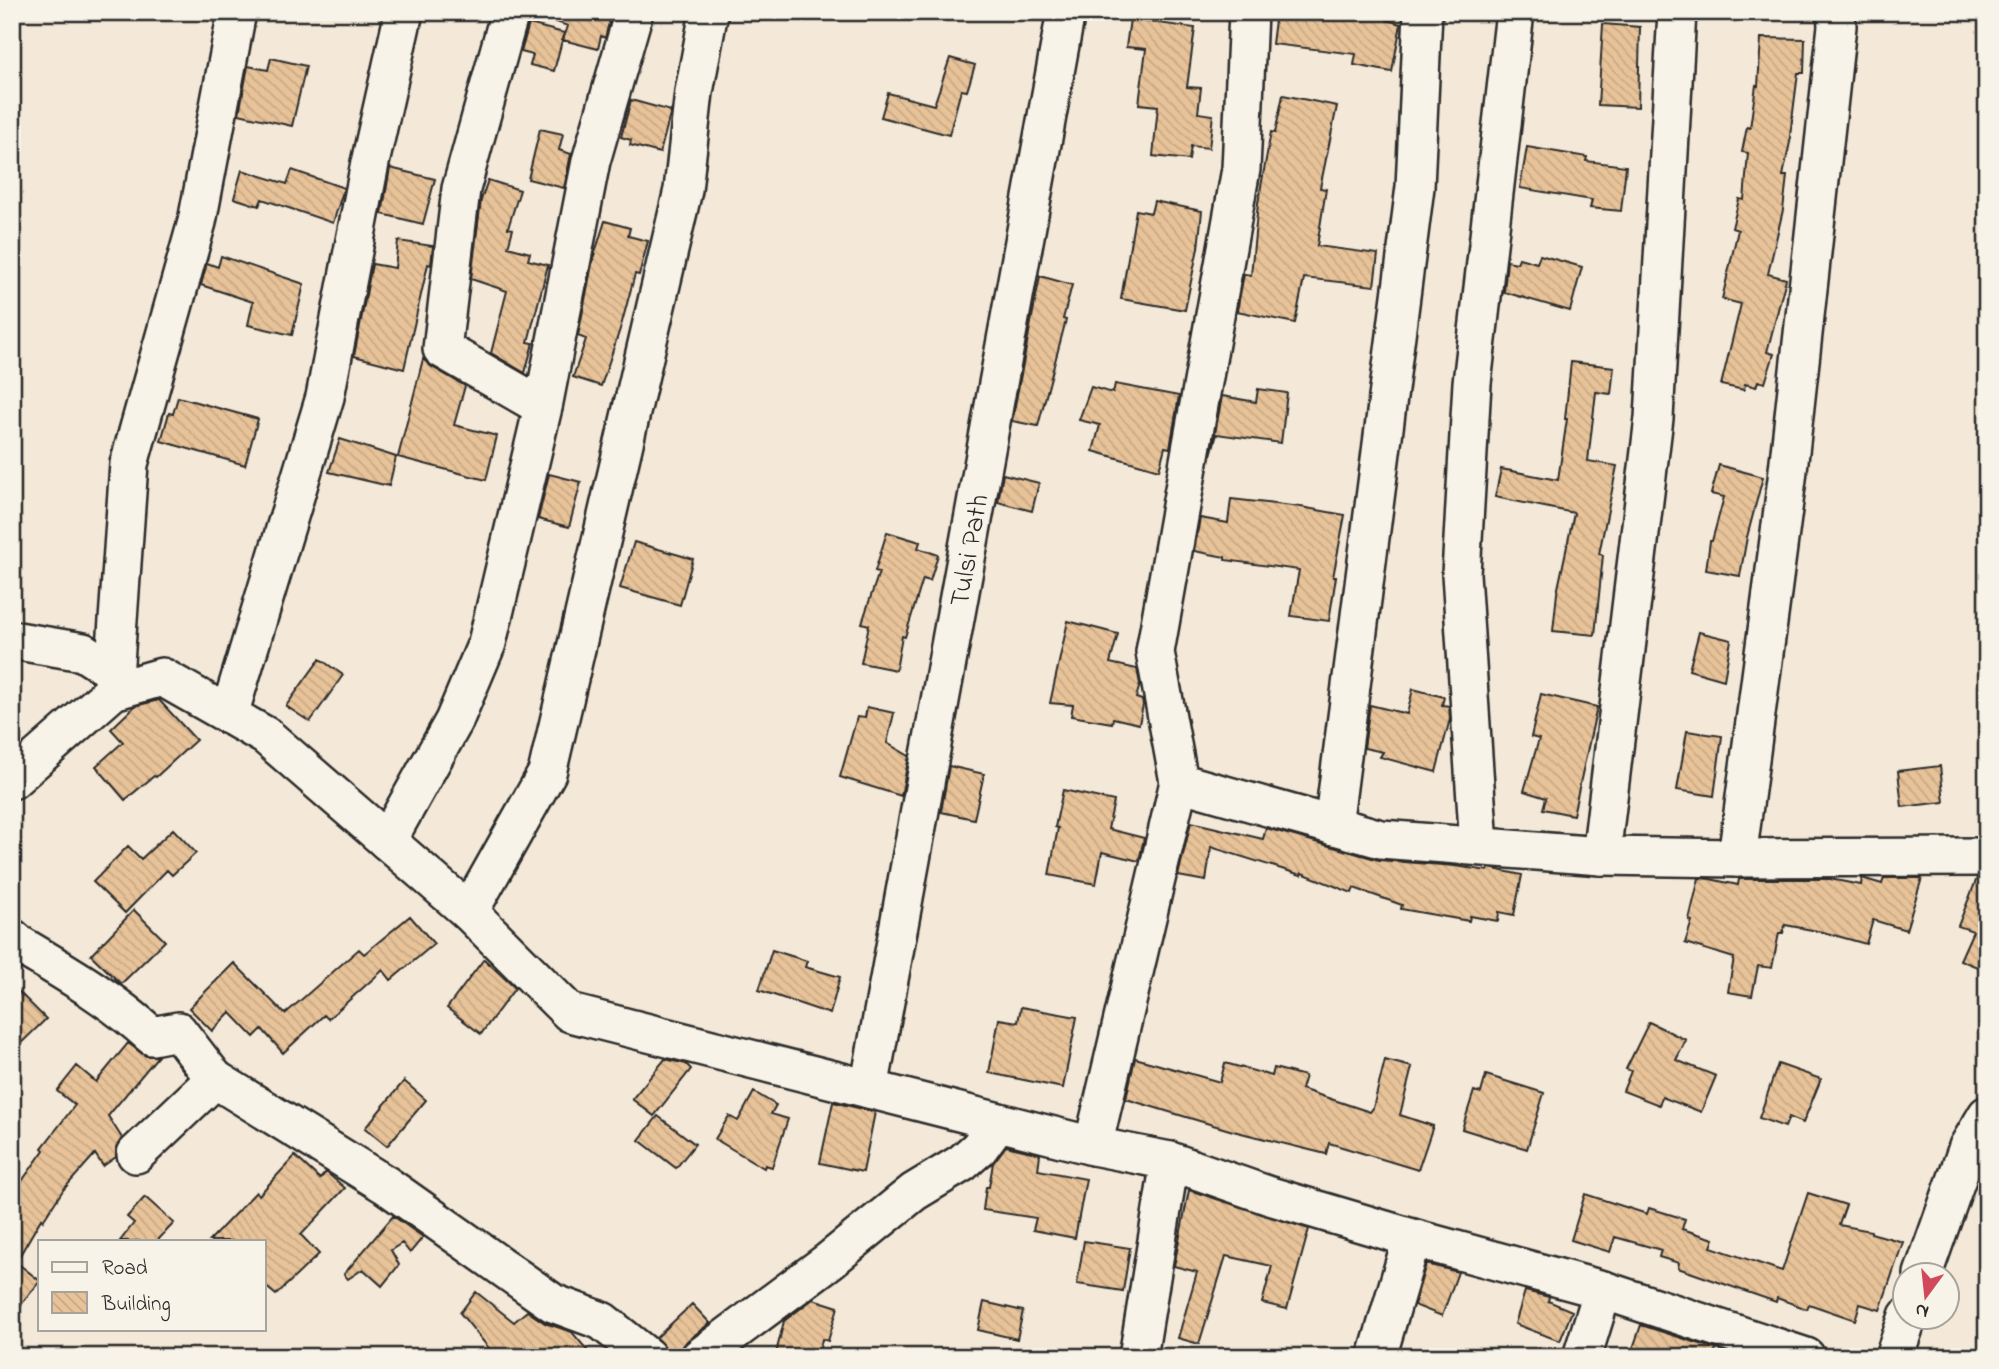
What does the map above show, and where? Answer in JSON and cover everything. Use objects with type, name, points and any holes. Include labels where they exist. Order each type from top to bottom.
[{"type":"street","points":[[114,681],[129,464],[197,222],[237,12]]},
{"type":"street","points":[[229,715],[325,397],[370,163],[404,12]]},
{"type":"street","points":[[510,12],[461,189],[442,349],[543,407]]},
{"type":"street","points":[[387,841],[454,721],[487,643],[543,407],[590,162],[634,12]]},
{"type":"street","points":[[469,912],[547,773],[618,459],[683,190],[694,92],[709,12]]},
{"type":"street","name":"Tulsi Path","points":[[869,1088],[1066,12]]},
{"type":"street","points":[[1093,1146],[1179,782],[1155,652],[1241,169],[1248,12]]},
{"type":"street","points":[[1333,826],[1415,187],[1423,12]]},
{"type":"street","points":[[1479,846],[1461,573],[1472,383],[1515,12]]},
{"type":"street","points":[[1601,856],[1654,418],[1677,12]]},
{"type":"street","points":[[1737,858],[1787,479],[1837,26],[1836,12]]},
{"type":"street","points":[[12,640],[83,652],[114,681]]},
{"type":"street","points":[[12,780],[114,681],[162,677],[266,736],[469,912],[570,1013],[1093,1146],[1170,1161],[1412,1238],[1603,1290],[1806,1357]]},
{"type":"street","points":[[1179,782],[1381,839],[1601,856],[1987,857]]},
{"type":"street","points":[[12,938],[100,994],[152,1036],[178,1031],[215,1079],[386,1185],[553,1303],[602,1321],[647,1357]]},
{"type":"street","points":[[136,1154],[215,1079]]},
{"type":"street","points":[[1928,1260],[1968,1147],[1987,1115]]},
{"type":"street","points":[[700,1357],[829,1261],[914,1192],[962,1163],[979,1148],[998,1122]]},
{"type":"street","points":[[1138,1357],[1170,1161]]},
{"type":"street","points":[[1377,1357],[1412,1238]]},
{"type":"street","points":[[1582,1357],[1603,1290]]},
{"type":"street","points":[[1894,1357],[1903,1330]]},
{"type":"building","points":[[543,12],[607,12],[611,15],[605,38],[601,36],[598,49],[563,40],[568,26],[542,17]]},
{"type":"building","points":[[1276,12],[1388,12],[1387,20],[1401,24],[1392,72],[1354,65],[1356,54],[1272,44]]},
{"type":"building","points":[[1130,19],[1195,28],[1187,87],[1201,88],[1198,113],[1213,115],[1209,148],[1191,146],[1189,160],[1153,156],[1158,106],[1139,104],[1146,49],[1126,47]]},
{"type":"building","points":[[529,24],[564,33],[554,71],[530,65],[533,55],[521,52]]},
{"type":"building","points":[[1603,24],[1640,27],[1638,107],[1598,105]]},
{"type":"building","points":[[1761,38],[1805,39],[1804,73],[1798,73],[1791,137],[1783,176],[1787,176],[1783,210],[1768,274],[1786,279],[1767,352],[1774,354],[1765,383],[1758,381],[1756,387],[1745,384],[1744,390],[1721,385],[1741,304],[1722,299],[1738,230],[1732,228],[1739,199],[1744,200],[1748,153],[1742,152],[1747,127],[1750,128],[1756,85],[1758,86]]},
{"type":"building","points":[[271,58],[306,66],[292,126],[239,114],[248,66],[268,70]]},
{"type":"building","points":[[950,58],[975,65],[967,91],[961,90],[949,135],[881,117],[888,93],[934,105]]},
{"type":"building","points":[[1283,95],[1337,106],[1320,188],[1326,189],[1317,246],[1378,254],[1374,286],[1304,278],[1295,323],[1237,311],[1244,274],[1251,275],[1258,203],[1271,132],[1275,133]]},
{"type":"building","points":[[631,100],[671,111],[660,153],[630,145],[631,140],[621,137]]},
{"type":"building","points":[[540,129],[563,134],[559,150],[571,154],[564,188],[528,179]]},
{"type":"building","points":[[1527,147],[1587,157],[1586,161],[1626,166],[1621,211],[1590,208],[1592,200],[1520,188]]},
{"type":"building","points":[[390,168],[435,179],[423,224],[382,214]]},
{"type":"building","points":[[242,170],[287,184],[292,170],[344,188],[333,223],[262,199],[259,206],[234,198]]},
{"type":"building","points":[[488,180],[520,190],[508,228],[513,229],[508,247],[530,253],[528,260],[548,265],[528,342],[533,343],[525,373],[491,353],[507,291],[471,279],[481,200]]},
{"type":"building","points":[[1154,201],[1202,211],[1198,248],[1185,310],[1121,299],[1136,210],[1151,213]]},
{"type":"building","points":[[605,221],[630,228],[628,236],[648,241],[639,275],[635,274],[601,386],[573,377],[586,339],[578,336],[593,259]]},
{"type":"building","points":[[398,241],[433,246],[431,265],[428,264],[404,369],[354,356],[372,264],[395,268]]},
{"type":"building","points":[[1540,255],[1582,267],[1570,311],[1504,292],[1507,261],[1517,263],[1519,258],[1537,263]]},
{"type":"building","points":[[221,256],[304,284],[292,335],[248,325],[253,302],[201,285],[207,263],[218,267]]},
{"type":"building","points":[[1040,276],[1072,285],[1063,319],[1066,320],[1038,426],[1012,421]]},
{"type":"building","points":[[423,359],[465,386],[454,425],[497,436],[486,480],[398,457]]},
{"type":"building","points":[[1571,362],[1614,367],[1611,394],[1596,392],[1588,461],[1617,466],[1599,554],[1603,555],[1595,635],[1553,631],[1557,593],[1574,513],[1495,497],[1501,469],[1558,480],[1567,419]]},
{"type":"building","points":[[1115,384],[1179,396],[1170,448],[1165,447],[1159,470],[1093,451],[1100,425],[1079,420],[1091,387],[1113,393]]},
{"type":"building","points":[[1258,389],[1287,393],[1281,443],[1217,434],[1211,455],[1222,396],[1256,402]]},
{"type":"building","points":[[178,397],[258,419],[245,465],[161,441],[169,413],[173,414]]},
{"type":"building","points":[[340,439],[396,457],[389,486],[329,472]]},
{"type":"building","points":[[1719,465],[1763,477],[1740,576],[1706,570],[1710,541],[1724,497],[1711,494]]},
{"type":"building","points":[[549,474],[581,482],[569,527],[538,519]]},
{"type":"building","points":[[1003,474],[1039,483],[1032,511],[998,502]]},
{"type":"building","points":[[1231,499],[1345,515],[1333,577],[1336,577],[1329,621],[1291,616],[1299,570],[1225,560],[1225,557],[1194,551],[1200,518],[1228,523]]},
{"type":"building","points":[[887,532],[920,542],[918,548],[938,555],[930,581],[923,579],[905,637],[902,636],[896,670],[861,663],[869,625],[862,623],[879,572],[875,571]]},
{"type":"building","points":[[634,542],[693,559],[680,605],[620,588]]},
{"type":"building","points":[[1068,621],[1118,634],[1110,663],[1137,669],[1140,684],[1136,698],[1142,700],[1143,705],[1139,724],[1113,718],[1112,723],[1071,716],[1073,705],[1050,703]]},
{"type":"building","points":[[1699,632],[1731,640],[1724,680],[1689,670]]},
{"type":"building","points":[[320,659],[343,675],[310,722],[286,706]]},
{"type":"building","points":[[1413,689],[1444,697],[1442,705],[1449,706],[1450,719],[1436,772],[1380,757],[1383,752],[1364,748],[1370,705],[1407,714]]},
{"type":"building","points":[[1541,694],[1597,707],[1573,815],[1543,809],[1546,798],[1524,791],[1539,739],[1531,737]]},
{"type":"building","points":[[159,700],[196,740],[156,777],[125,800],[96,766],[123,742],[111,729],[135,706]]},
{"type":"building","points":[[867,707],[894,713],[887,743],[909,756],[901,796],[840,777],[857,717],[865,718]]},
{"type":"building","points":[[1687,731],[1722,736],[1714,796],[1677,790]]},
{"type":"building","points":[[949,766],[984,774],[974,819],[941,812]]},
{"type":"building","points":[[1940,766],[1944,802],[1902,807],[1898,771]]},
{"type":"building","points":[[1063,790],[1114,801],[1108,829],[1144,838],[1139,861],[1102,852],[1096,884],[1049,875]]},
{"type":"building","points":[[1191,822],[1263,839],[1266,828],[1379,860],[1488,871],[1489,868],[1522,875],[1514,915],[1499,912],[1498,921],[1470,916],[1469,921],[1401,909],[1402,905],[1354,888],[1352,893],[1302,873],[1301,875],[1211,847],[1206,881],[1178,876]]},
{"type":"building","points":[[173,829],[196,853],[172,875],[167,870],[125,913],[93,882],[128,846],[141,859]]},
{"type":"building","points":[[1699,878],[1738,885],[1739,879],[1830,879],[1861,885],[1862,878],[1882,884],[1884,878],[1922,878],[1906,930],[1873,920],[1866,944],[1785,925],[1783,933],[1779,933],[1772,968],[1758,966],[1752,996],[1728,992],[1734,958],[1685,943],[1692,921],[1689,920]]},
{"type":"building","points":[[1977,878],[1987,878],[1987,971],[1960,960],[1973,931],[1958,926]]},
{"type":"building","points":[[134,910],[165,941],[121,984],[91,955]]},
{"type":"building","points":[[410,916],[434,944],[391,980],[383,970],[328,1019],[324,1015],[283,1053],[262,1029],[254,1037],[230,1012],[212,1031],[189,1008],[234,963],[285,1014],[359,949],[364,954]]},
{"type":"building","points":[[772,950],[807,961],[805,967],[840,977],[830,1014],[759,990]]},
{"type":"building","points":[[484,959],[515,988],[481,1034],[447,1008]]},
{"type":"building","points":[[12,985],[46,1019],[12,1052]]},
{"type":"building","points":[[1021,1007],[1077,1017],[1063,1088],[989,1073],[999,1019],[1018,1022]]},
{"type":"building","points":[[1649,1022],[1686,1040],[1676,1060],[1716,1076],[1701,1112],[1662,1097],[1659,1105],[1623,1091],[1631,1071],[1626,1069]]},
{"type":"building","points":[[128,1043],[146,1056],[158,1056],[108,1116],[122,1138],[116,1147],[116,1157],[103,1166],[95,1154],[63,1190],[43,1221],[41,1219],[16,1262],[38,1279],[38,1284],[12,1316],[12,1195],[44,1150],[42,1148],[75,1105],[57,1091],[77,1066],[96,1082]]},
{"type":"building","points":[[1135,1058],[1220,1082],[1225,1063],[1272,1076],[1274,1068],[1305,1076],[1301,1089],[1370,1112],[1385,1060],[1412,1067],[1400,1115],[1433,1126],[1418,1170],[1329,1143],[1326,1154],[1233,1131],[1126,1099]]},
{"type":"building","points":[[665,1059],[686,1064],[691,1069],[654,1116],[632,1099]]},
{"type":"building","points":[[1778,1064],[1821,1079],[1803,1123],[1789,1117],[1785,1127],[1759,1118]]},
{"type":"building","points":[[1486,1075],[1544,1093],[1527,1149],[1462,1129],[1474,1091],[1481,1093]]},
{"type":"building","points":[[404,1081],[426,1100],[387,1146],[365,1128]]},
{"type":"building","points":[[754,1092],[776,1105],[771,1114],[788,1119],[772,1167],[765,1165],[764,1168],[715,1139],[729,1116],[738,1121]]},
{"type":"building","points":[[833,1102],[875,1112],[863,1172],[820,1163]]},
{"type":"building","points":[[658,1116],[695,1144],[676,1168],[639,1140]]},
{"type":"building","points":[[1006,1146],[1040,1154],[1038,1170],[1086,1179],[1075,1238],[1033,1230],[1036,1218],[983,1210],[993,1163]]},
{"type":"building","points":[[295,1156],[320,1179],[326,1172],[345,1188],[301,1235],[319,1254],[276,1295],[266,1287],[266,1240],[210,1240],[256,1192],[259,1195]]},
{"type":"building","points":[[1189,1190],[1309,1229],[1287,1309],[1262,1303],[1272,1266],[1226,1256],[1199,1344],[1178,1338],[1197,1272],[1174,1266]]},
{"type":"building","points":[[1808,1193],[1846,1205],[1839,1225],[1871,1231],[1903,1242],[1897,1260],[1890,1260],[1890,1280],[1880,1310],[1860,1304],[1855,1320],[1809,1304],[1807,1309],[1777,1298],[1776,1302],[1678,1268],[1679,1263],[1659,1257],[1661,1250],[1615,1237],[1610,1252],[1571,1240],[1585,1194],[1647,1214],[1649,1208],[1685,1219],[1682,1229],[1714,1239],[1711,1247],[1782,1271]]},
{"type":"building","points":[[145,1197],[174,1223],[158,1240],[121,1240],[134,1223],[127,1217]]},
{"type":"building","points":[[393,1216],[423,1237],[410,1253],[402,1243],[391,1250],[399,1265],[382,1286],[363,1269],[348,1279],[344,1274]]},
{"type":"building","points":[[1084,1241],[1130,1248],[1123,1291],[1077,1284]]},
{"type":"building","points":[[1426,1264],[1458,1272],[1442,1316],[1414,1305]]},
{"type":"building","points":[[1525,1291],[1549,1297],[1548,1301],[1572,1311],[1560,1341],[1515,1324]]},
{"type":"building","points":[[476,1292],[514,1322],[527,1311],[545,1323],[572,1332],[593,1357],[496,1357],[460,1313]]},
{"type":"building","points":[[813,1299],[838,1307],[828,1341],[822,1339],[818,1357],[775,1357],[784,1321]]},
{"type":"building","points":[[984,1302],[1023,1311],[1017,1339],[978,1330]]},
{"type":"building","points":[[692,1304],[710,1323],[687,1341],[675,1357],[667,1357],[666,1349],[656,1338]]},
{"type":"building","points":[[1641,1325],[1716,1349],[1713,1357],[1630,1357]]}]
